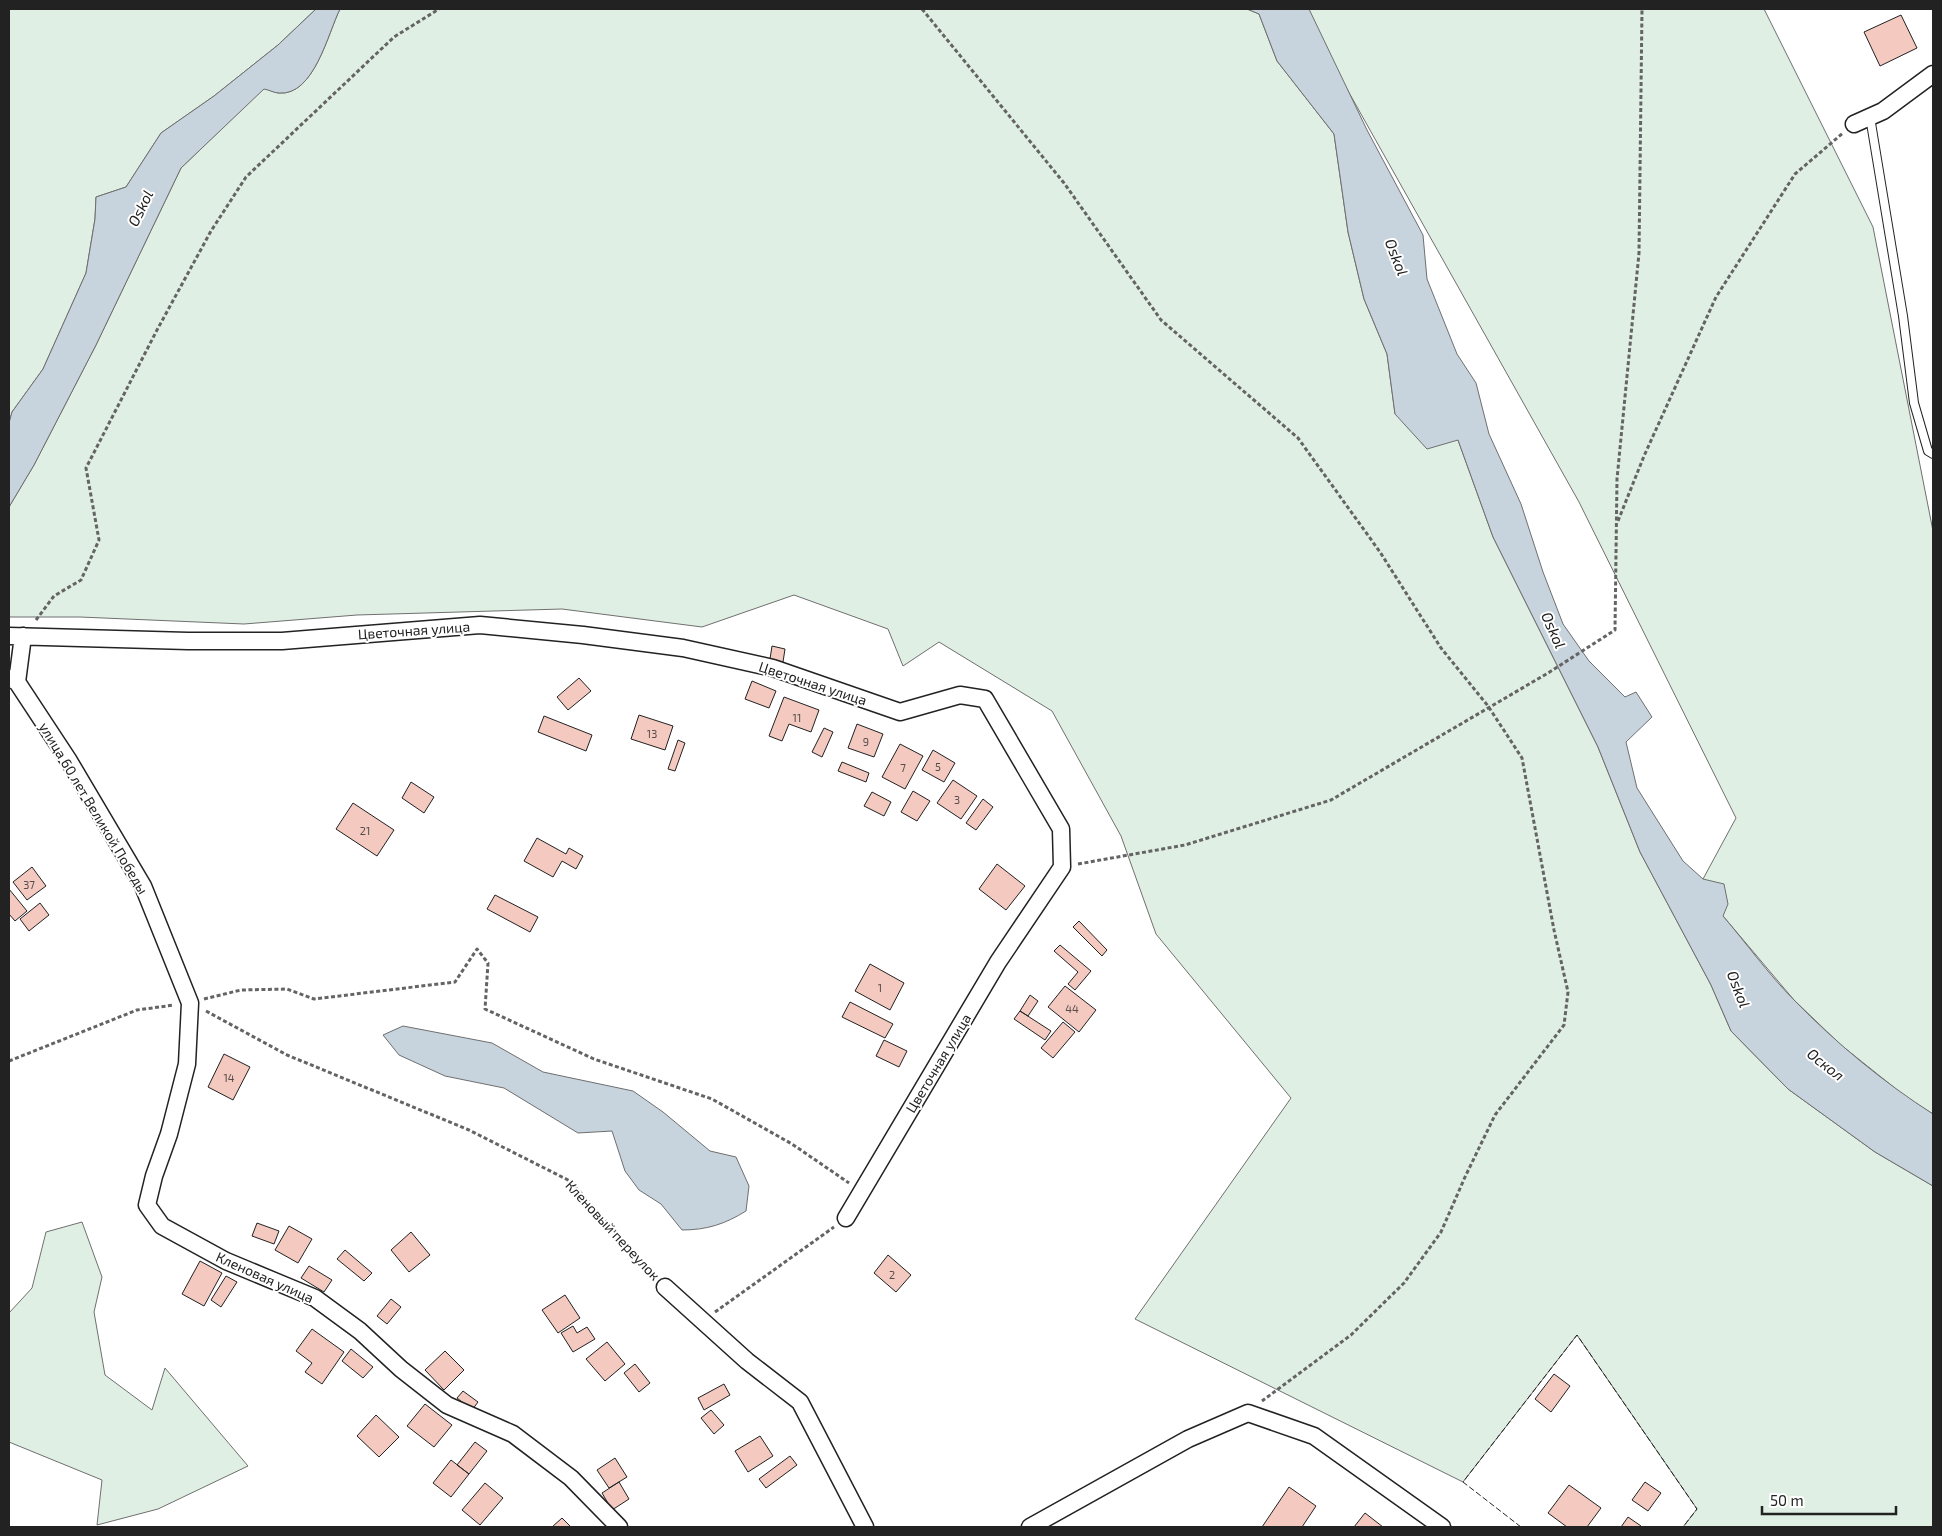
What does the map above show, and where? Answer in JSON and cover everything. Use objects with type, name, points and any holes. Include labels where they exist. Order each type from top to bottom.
[{"type":"street","points":[[1854,124],[1890,107],[1933,74]]},
{"type":"street","name":"Цветочная улица","points":[[16,636],[188,641],[282,641],[480,626],[583,635],[683,648],[773,668],[900,712],[960,695],[985,699],[1060,829],[1062,867],[998,962],[846,1218]]},
{"type":"street","points":[[13,680],[16,636]]},
{"type":"street","name":"улица 60 лет Великой Победы","points":[[13,680],[69,761],[143,886],[190,1003]]},
{"type":"street","name":"Кленовая улица","points":[[190,1003],[187,1064],[169,1134],[154,1176],[147,1205],[162,1226],[226,1261],[314,1298],[360,1331],[401,1368],[447,1405],[513,1434],[571,1478],[619,1527]]},
{"type":"street","name":"Кленовый переулок","points":[[665,1287],[747,1361],[800,1402],[865,1527]]},
{"type":"street","points":[[1030,1527],[1188,1439],[1248,1413],[1314,1436],[1442,1527]]},
{"type":"lane","points":[[1870,117],[1903,316],[1914,403],[1928,451],[1933,454]]},
{"type":"path","points":[[16,636],[54,596],[81,580],[99,540],[86,468],[206,239],[246,177],[394,37],[439,9]]},
{"type":"path","points":[[922,9],[1064,183],[1161,320],[1298,438],[1380,552],[1441,648],[1488,706],[1522,758],[1554,930],[1568,992],[1564,1025],[1495,1115],[1441,1232],[1404,1283],[1351,1335],[1248,1413]]},
{"type":"path","points":[[1062,867],[1185,845],[1331,800],[1548,672],[1615,630],[1617,479],[1639,253],[1642,9]]},
{"type":"path","points":[[1617,524],[1644,456],[1716,297],[1795,174],[1854,124]]},
{"type":"path","points":[[9,1061],[137,1010],[190,1003],[240,990],[287,989],[314,999],[454,982],[477,949],[488,963],[485,1009],[594,1059],[712,1099],[792,1144],[862,1192]]},
{"type":"path","name":"Кленовый переулок","points":[[190,1003],[287,1055],[469,1130],[570,1180],[665,1287]]},
{"type":"path","points":[[702,1321],[846,1218]]},
{"type":"green space","points":[[9,9],[316,9],[278,45],[214,96],[161,133],[126,187],[96,197],[95,219],[86,273],[43,369],[12,412],[9,423]]},
{"type":"green space","points":[[340,9],[1247,9],[1259,14],[1277,61],[1334,134],[1348,232],[1364,299],[1387,354],[1395,414],[1458,440],[1493,537],[1598,747],[1640,852],[1711,985],[1731,1031],[1788,1089],[1875,1152],[1933,1186],[1933,1527],[1683,1527],[1697,1509],[1577,1335],[1463,1482],[1135,1319],[1291,1098],[1156,934],[1121,836],[1052,711],[939,642],[903,666],[888,629],[794,595],[702,627],[562,609],[357,615],[244,624],[80,617],[9,617],[9,507],[34,465],[96,345],[181,168],[264,88],[279,93],[291,91],[302,85],[311,74],[325,47]]},
{"type":"green space","points":[[1302,9],[1764,9],[1873,227],[1933,531],[1933,1114],[1906,1097],[1841,1045],[1794,1000],[1723,916],[1703,879],[1736,818],[1579,502]]},
{"type":"green space","points":[[82,1222],[102,1277],[94,1312],[105,1375],[152,1410],[165,1368],[248,1466],[158,1509],[97,1525],[102,1480],[9,1442],[9,1313],[32,1288],[46,1232]]},
{"type":"water","name":"Oskol","points":[[316,9],[340,9],[318,61],[302,85],[291,91],[279,93],[264,89],[181,168],[96,345],[34,465],[9,507],[9,423],[12,412],[43,369],[86,273],[95,219],[96,197],[126,187],[161,133],[214,96],[278,45]]},
{"type":"water","points":[[1247,9],[1309,9],[1367,130],[1423,235],[1427,279],[1457,354],[1476,383],[1489,434],[1521,504],[1543,572],[1563,624],[1589,661],[1625,697],[1636,692],[1652,717],[1626,742],[1637,788],[1683,861],[1703,879],[1724,884],[1728,904],[1723,916],[1785,991],[1827,1032],[1861,1061],[1896,1089],[1933,1114],[1933,1186],[1875,1152],[1788,1089],[1731,1031],[1711,985],[1640,852],[1598,747],[1493,537],[1458,440],[1427,449],[1395,414],[1387,354],[1364,299],[1348,232],[1334,134],[1277,61],[1259,14]]},
{"type":"water","points":[[403,1026],[492,1043],[543,1072],[633,1091],[663,1112],[710,1151],[736,1157],[749,1186],[746,1211],[716,1225],[700,1229],[682,1230],[661,1204],[639,1190],[625,1171],[612,1131],[578,1133],[504,1088],[445,1076],[399,1055],[383,1035]]},
{"type":"building","points":[[1901,15],[1917,48],[1880,66],[1864,32]]},
{"type":"building","points":[[772,646],[785,649],[783,662],[770,659]]},
{"type":"building","points":[[579,678],[591,691],[568,710],[557,697]]},
{"type":"building","points":[[752,681],[776,691],[769,708],[745,699]]},
{"type":"building","points":[[784,697],[819,710],[811,732],[789,724],[782,741],[769,736]]},
{"type":"building","points":[[639,715],[673,726],[665,750],[631,739]]},
{"type":"building","points":[[544,716],[592,735],[586,751],[538,732]]},
{"type":"building","points":[[857,724],[883,734],[874,757],[848,748]]},
{"type":"building","points":[[824,728],[833,732],[822,757],[812,752]]},
{"type":"building","points":[[678,740],[685,743],[675,771],[668,769]]},
{"type":"building","points":[[900,744],[923,756],[905,789],[882,777]]},
{"type":"building","points":[[933,750],[955,763],[944,782],[922,770]]},
{"type":"building","points":[[842,762],[869,773],[866,782],[838,771]]},
{"type":"building","points":[[953,780],[977,796],[961,819],[937,803]]},
{"type":"building","points":[[411,782],[434,797],[424,813],[402,798]]},
{"type":"building","points":[[913,791],[930,801],[917,821],[901,812]]},
{"type":"building","points":[[872,792],[891,802],[884,816],[864,806]]},
{"type":"building","points":[[983,799],[993,807],[976,830],[966,823]]},
{"type":"building","points":[[353,803],[394,830],[377,856],[336,829]]},
{"type":"building","points":[[537,838],[566,854],[569,848],[583,856],[576,869],[562,861],[553,877],[524,861]]},
{"type":"building","points":[[997,864],[1025,886],[1006,910],[979,889]]},
{"type":"building","points":[[32,867],[46,886],[27,900],[13,882]]},
{"type":"building","points":[[9,889],[27,911],[15,921],[9,914]]},
{"type":"building","points":[[495,895],[538,917],[530,932],[487,909]]},
{"type":"building","points":[[40,903],[49,915],[29,931],[20,919]]},
{"type":"building","points":[[1079,921],[1107,950],[1102,956],[1073,927]]},
{"type":"building","points":[[1060,945],[1091,971],[1075,990],[1068,984],[1078,972],[1054,951]]},
{"type":"building","points":[[870,964],[904,983],[890,1010],[855,991]]},
{"type":"building","points":[[1065,986],[1096,1010],[1079,1032],[1048,1007]]},
{"type":"building","points":[[1030,995],[1038,1001],[1028,1016],[1020,1011]]},
{"type":"building","points":[[850,1002],[893,1024],[885,1038],[842,1017]]},
{"type":"building","points":[[1020,1011],[1051,1031],[1045,1040],[1014,1019]]},
{"type":"building","points":[[1063,1022],[1075,1032],[1053,1058],[1041,1048]]},
{"type":"building","points":[[884,1040],[907,1051],[899,1067],[876,1056]]},
{"type":"building","points":[[224,1054],[250,1067],[233,1100],[208,1087]]},
{"type":"building","points":[[257,1223],[279,1231],[274,1244],[252,1236]]},
{"type":"building","points":[[289,1226],[312,1239],[298,1263],[275,1250]]},
{"type":"building","points":[[411,1232],[430,1255],[409,1272],[391,1250]]},
{"type":"building","points":[[345,1250],[372,1273],[364,1281],[337,1259]]},
{"type":"building","points":[[888,1255],[911,1275],[896,1292],[874,1273]]},
{"type":"building","points":[[200,1261],[222,1273],[204,1306],[182,1294]]},
{"type":"building","points":[[309,1266],[332,1280],[324,1292],[301,1278]]},
{"type":"building","points":[[226,1276],[237,1282],[221,1307],[211,1300]]},
{"type":"building","points":[[565,1295],[580,1318],[558,1333],[542,1310]]},
{"type":"building","points":[[391,1299],[401,1307],[387,1324],[377,1316]]},
{"type":"building","points":[[573,1326],[577,1333],[587,1327],[595,1339],[573,1352],[561,1333]]},
{"type":"building","points":[[312,1329],[344,1352],[322,1384],[305,1372],[312,1363],[296,1351]]},
{"type":"building","points":[[607,1342],[625,1364],[605,1381],[586,1359]]},
{"type":"building","points":[[351,1349],[373,1367],[363,1378],[342,1361]]},
{"type":"building","points":[[445,1351],[464,1370],[444,1390],[425,1370]]},
{"type":"building","points":[[635,1364],[650,1383],[639,1392],[624,1373]]},
{"type":"building","points":[[1554,1374],[1570,1386],[1551,1412],[1535,1399]]},
{"type":"building","points":[[724,1384],[730,1395],[704,1410],[698,1398]]},
{"type":"building","points":[[463,1391],[478,1402],[472,1410],[457,1398]]},
{"type":"building","points":[[425,1404],[452,1425],[434,1447],[407,1426]]},
{"type":"building","points":[[711,1410],[724,1425],[714,1434],[701,1418]]},
{"type":"building","points":[[376,1415],[399,1437],[379,1457],[357,1436]]},
{"type":"building","points":[[760,1436],[773,1456],[748,1472],[735,1451]]},
{"type":"building","points":[[475,1442],[487,1451],[469,1474],[457,1465]]},
{"type":"building","points":[[790,1456],[797,1465],[766,1488],[759,1479]]},
{"type":"building","points":[[615,1458],[627,1477],[609,1488],[597,1470]]},
{"type":"building","points":[[451,1460],[469,1474],[451,1497],[433,1483]]},
{"type":"building","points":[[619,1482],[629,1499],[612,1510],[602,1493]]},
{"type":"building","points":[[1645,1482],[1661,1493],[1648,1511],[1632,1500]]},
{"type":"building","points":[[485,1483],[503,1498],[480,1525],[462,1510]]},
{"type":"building","points":[[1569,1485],[1601,1508],[1587,1527],[1567,1527],[1548,1513]]},
{"type":"building","points":[[1289,1487],[1316,1506],[1302,1527],[1262,1527]]},
{"type":"building","points":[[1365,1513],[1383,1527],[1354,1527]]},
{"type":"building","points":[[1628,1517],[1641,1526],[1621,1527]]},
{"type":"building","points":[[562,1518],[571,1527],[552,1527]]},
{"type":"fence","points":[[1521,1527],[1463,1482],[1577,1335],[1697,1509],[1683,1527]]},
{"type":"water label","name":"Оскол","points":[[1826,1064]]}]
